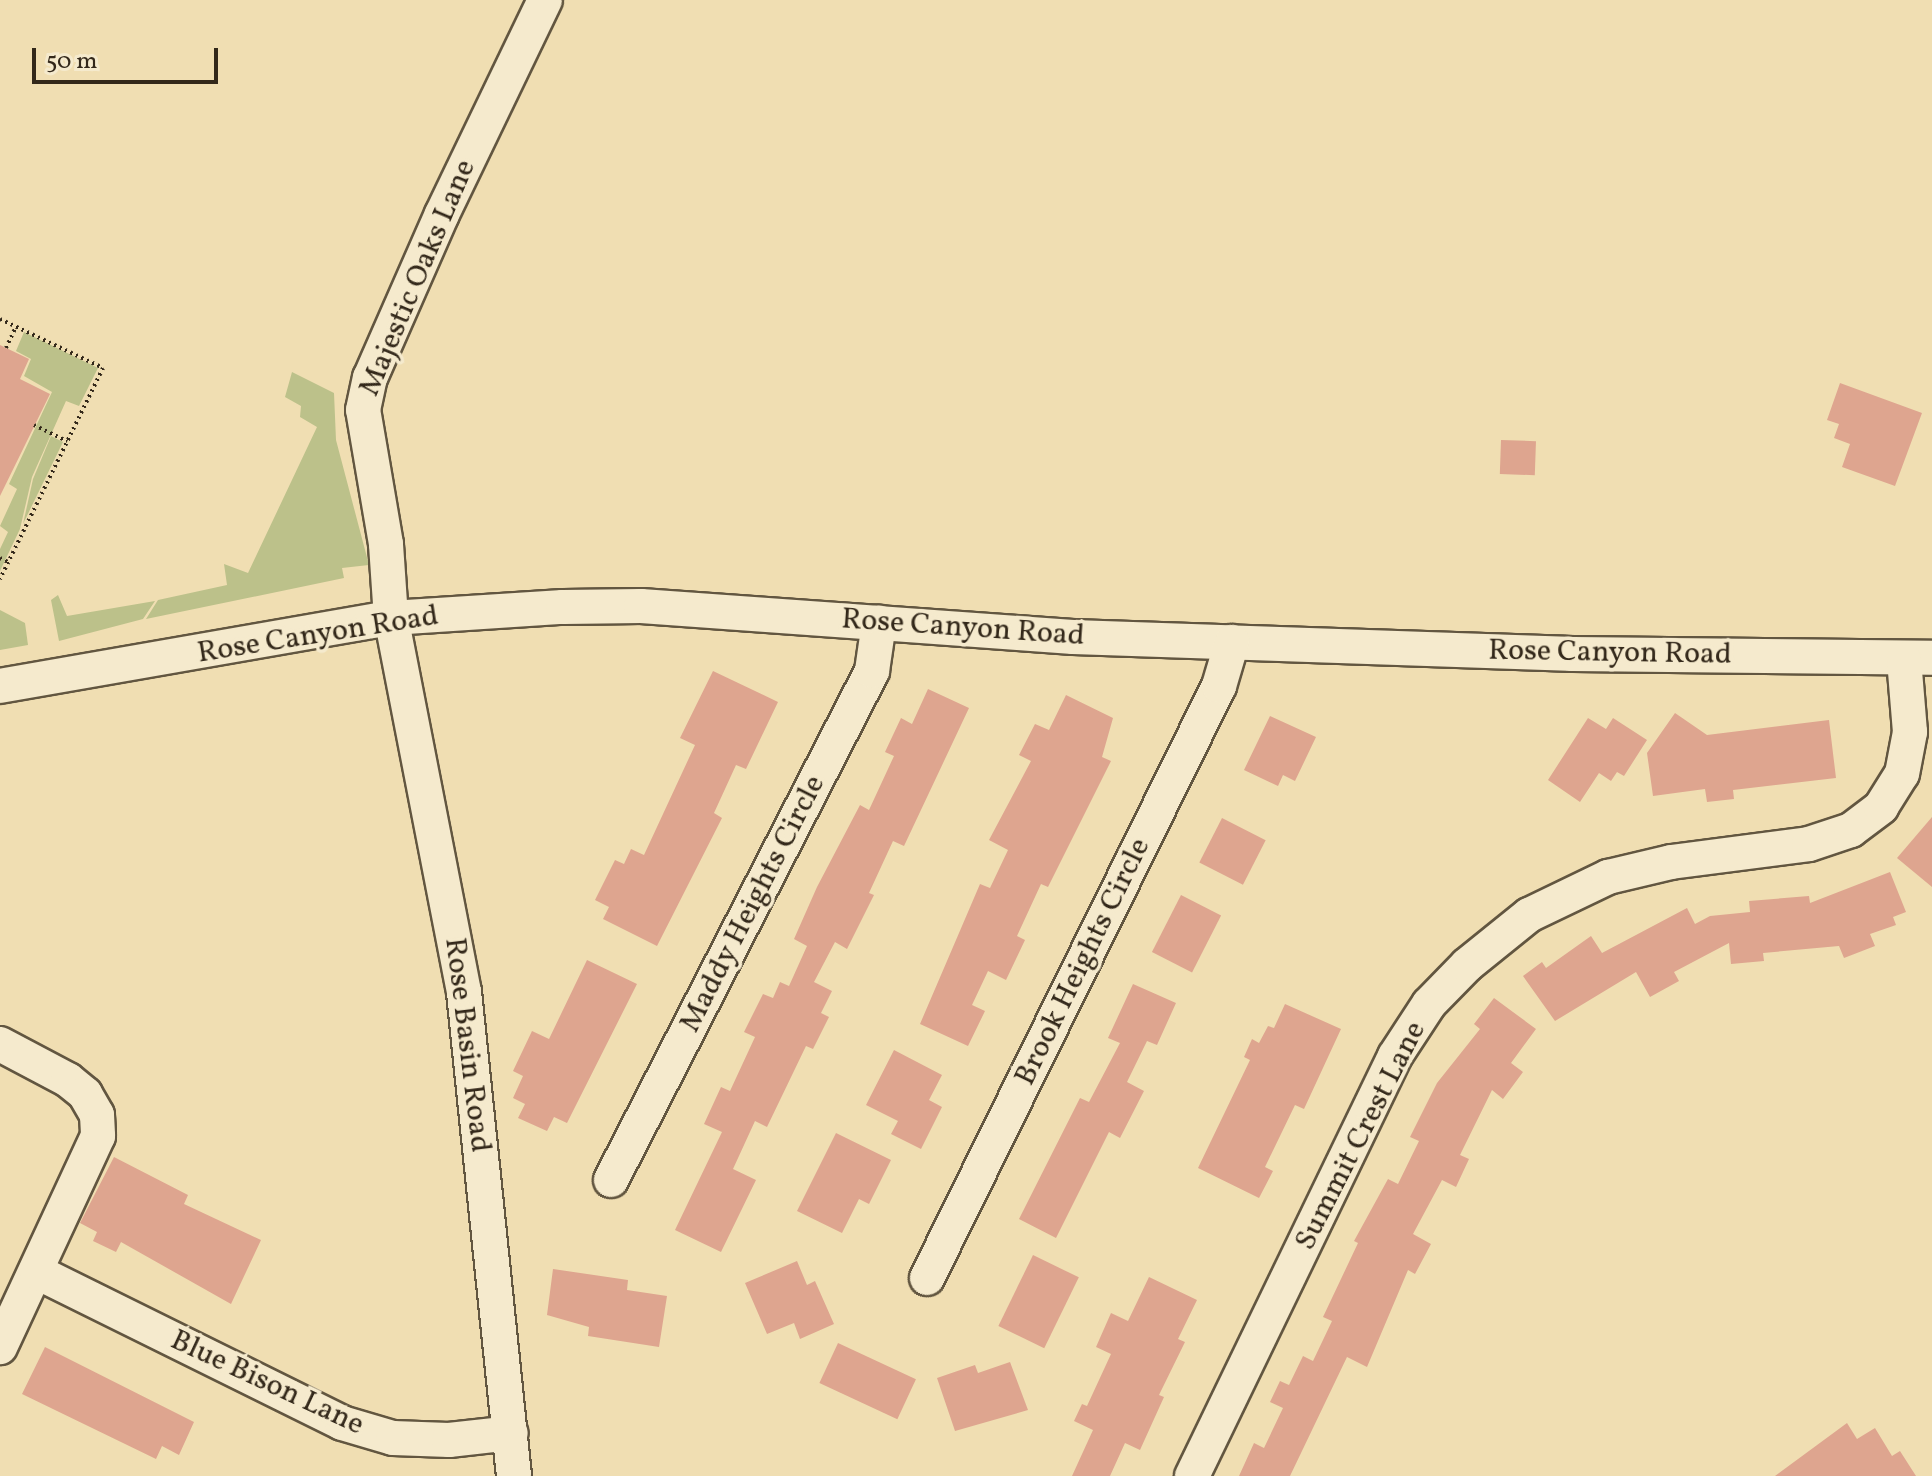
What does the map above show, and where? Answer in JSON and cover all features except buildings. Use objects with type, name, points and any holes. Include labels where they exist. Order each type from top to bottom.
[{"type":"street","name":"Majestic Oaks Lane","points":[[391,618],[386,544],[365,443],[363,410],[370,378],[545,0]]},
{"type":"street","name":"Rose Canyon Road","points":[[0,686],[391,618],[641,606],[879,623],[1232,642],[1918,658]]},
{"type":"street","name":"Rose Basin Road","points":[[391,618],[464,992],[514,1476]]},
{"type":"street","name":"Maddy Heights Circle","points":[[611,1180],[872,671],[879,623]]},
{"type":"street","name":"Brook Heights Circle","points":[[927,1278],[1219,686],[1232,642]]},
{"type":"street","name":"Summit Crest Lane","points":[[1192,1476],[1395,1056],[1429,1004],[1467,965],[1529,915],[1608,877],[1671,862],[1809,844],[1851,830],[1881,807],[1902,774],[1918,658]]},
{"type":"street","points":[[0,1044],[68,1080],[97,1115],[93,1154],[0,1347]]},
{"type":"street","name":"Blue Bison Lane","points":[[37,1272],[342,1423],[393,1438],[449,1440],[511,1433]]},
{"type":"path","points":[[0,319],[103,368],[0,579]]},
{"type":"path","points":[[6,348],[16,327]]},
{"type":"path","points":[[34,425],[67,441]]},
{"type":"path","points":[[0,558],[8,562]]},
{"type":"green space","points":[[24,332],[98,368],[79,406],[66,401],[32,477],[20,529],[0,571],[0,549],[8,532],[0,526],[17,489],[9,484],[52,392],[24,376],[31,359],[16,351]]},
{"type":"green space","points":[[292,372],[334,393],[336,440],[369,565],[342,568],[344,578],[146,619],[158,600],[227,585],[224,564],[248,573],[317,427],[300,417],[301,406],[285,397]]},
{"type":"green space","points":[[51,436],[63,442],[23,524],[33,479]]},
{"type":"green space","points":[[58,595],[67,616],[155,601],[143,619],[59,641],[51,600]]},
{"type":"green space","points":[[0,610],[25,623],[28,645],[0,650]]}]
